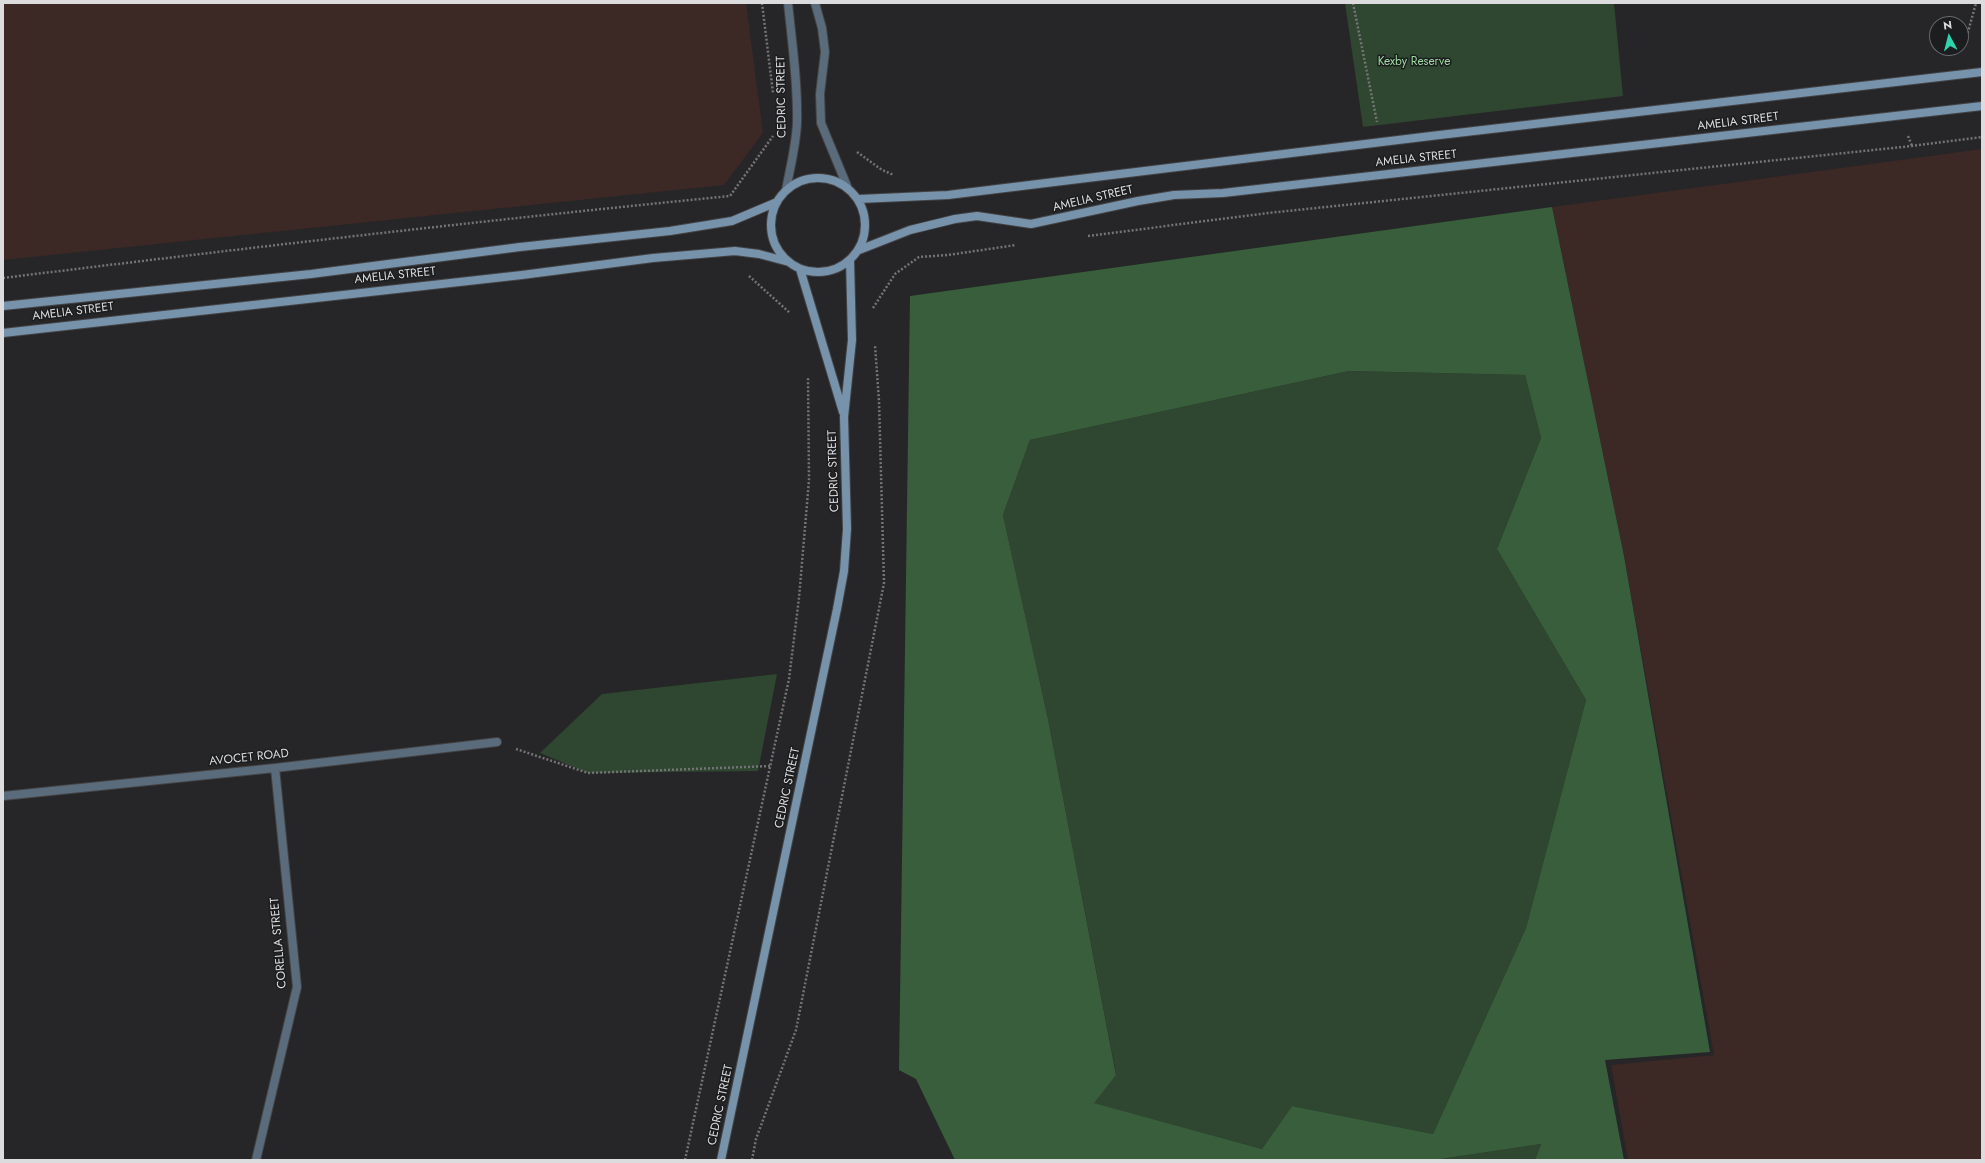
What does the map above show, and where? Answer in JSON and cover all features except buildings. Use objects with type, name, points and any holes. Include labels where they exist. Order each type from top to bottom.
[{"type":"main road","name":"AMELIA STREET","points":[[858,199],[948,195],[1423,137],[1982,72]]},
{"type":"main road","name":"AMELIA STREET","points":[[859,250],[910,230],[955,218],[977,216],[1031,224],[1138,201],[1174,195],[1223,193],[1982,106]]},
{"type":"main road","points":[[813,177],[830,178],[847,186],[858,199],[864,211],[866,224],[864,238],[859,250],[850,260],[839,267],[826,272],[813,272],[800,269],[789,262],[780,252],[773,240],[771,227],[772,214],[777,202],[786,190],[798,182],[813,177]]},
{"type":"main road","name":"AMELIA STREET","points":[[3,306],[311,274],[520,247],[670,231],[732,220],[777,202]]},
{"type":"main road","name":"AMELIA STREET","points":[[3,333],[661,257],[735,251],[759,254],[789,262]]},
{"type":"main road","name":"CEDRIC STREET","points":[[721,1160],[838,609],[844,571],[847,529],[844,417],[852,340],[850,260]]},
{"type":"main road","name":"CEDRIC STREET","points":[[800,269],[844,417]]},
{"type":"street","name":"CEDRIC STREET","points":[[786,190],[794,150],[797,122],[793,49],[788,3]]},
{"type":"street","points":[[815,3],[822,28],[825,52],[821,84],[821,123],[847,186]]},
{"type":"street","name":"AVOCET ROAD","points":[[3,796],[275,768],[497,742]]},
{"type":"street","name":"CORELLA STREET","points":[[256,1160],[297,987],[275,768]]},
{"type":"path","points":[[762,3],[773,98]]},
{"type":"path","points":[[1353,3],[1377,124]]},
{"type":"path","points":[[1969,28],[1976,3]]},
{"type":"path","points":[[3,278],[336,237],[730,196],[774,135]]},
{"type":"path","points":[[1086,236],[1268,213],[1904,147],[1982,137]]},
{"type":"path","points":[[853,149],[882,170],[898,177]]},
{"type":"path","points":[[872,310],[895,274],[919,257],[948,255],[1024,244]]},
{"type":"path","points":[[744,272],[792,315]]},
{"type":"path","points":[[752,1160],[756,1139],[796,1030],[884,583],[880,401],[875,340]]},
{"type":"path","points":[[685,1160],[789,679],[799,598],[809,480],[809,387],[807,373]]},
{"type":"path","points":[[497,742],[588,773],[771,766]]},
{"type":"shaded area","points":[[3,3],[746,3],[763,133],[724,185],[3,260]]},
{"type":"shaded area","points":[[1982,149],[1982,1160],[1628,1160],[1611,1065],[1714,1055],[1624,556],[1552,207]]},
{"type":"green space","name":"Kexby Reserve","points":[[1345,3],[1614,3],[1623,96],[1363,127]]},
{"type":"green space","points":[[1552,207],[1624,556],[1710,1052],[1605,1060],[1624,1160],[1535,1160],[1541,1144],[1434,1160],[955,1160],[916,1079],[899,1070],[910,296]],"holes":[[[1349,371],[1525,375],[1541,438],[1497,549],[1586,700],[1526,928],[1433,1134],[1292,1106],[1262,1149],[1094,1103],[1116,1075],[1048,719],[1003,515],[1030,440]]]},
{"type":"green space","points":[[1349,371],[1525,375],[1541,438],[1497,549],[1586,700],[1526,928],[1433,1134],[1292,1106],[1262,1149],[1093,1103],[1116,1074],[1048,719],[1003,515],[1030,440]]},
{"type":"green space","points":[[777,674],[758,771],[588,773],[540,753],[602,694]]},
{"type":"green space","points":[[1541,1144],[1535,1160],[1434,1160]]}]
